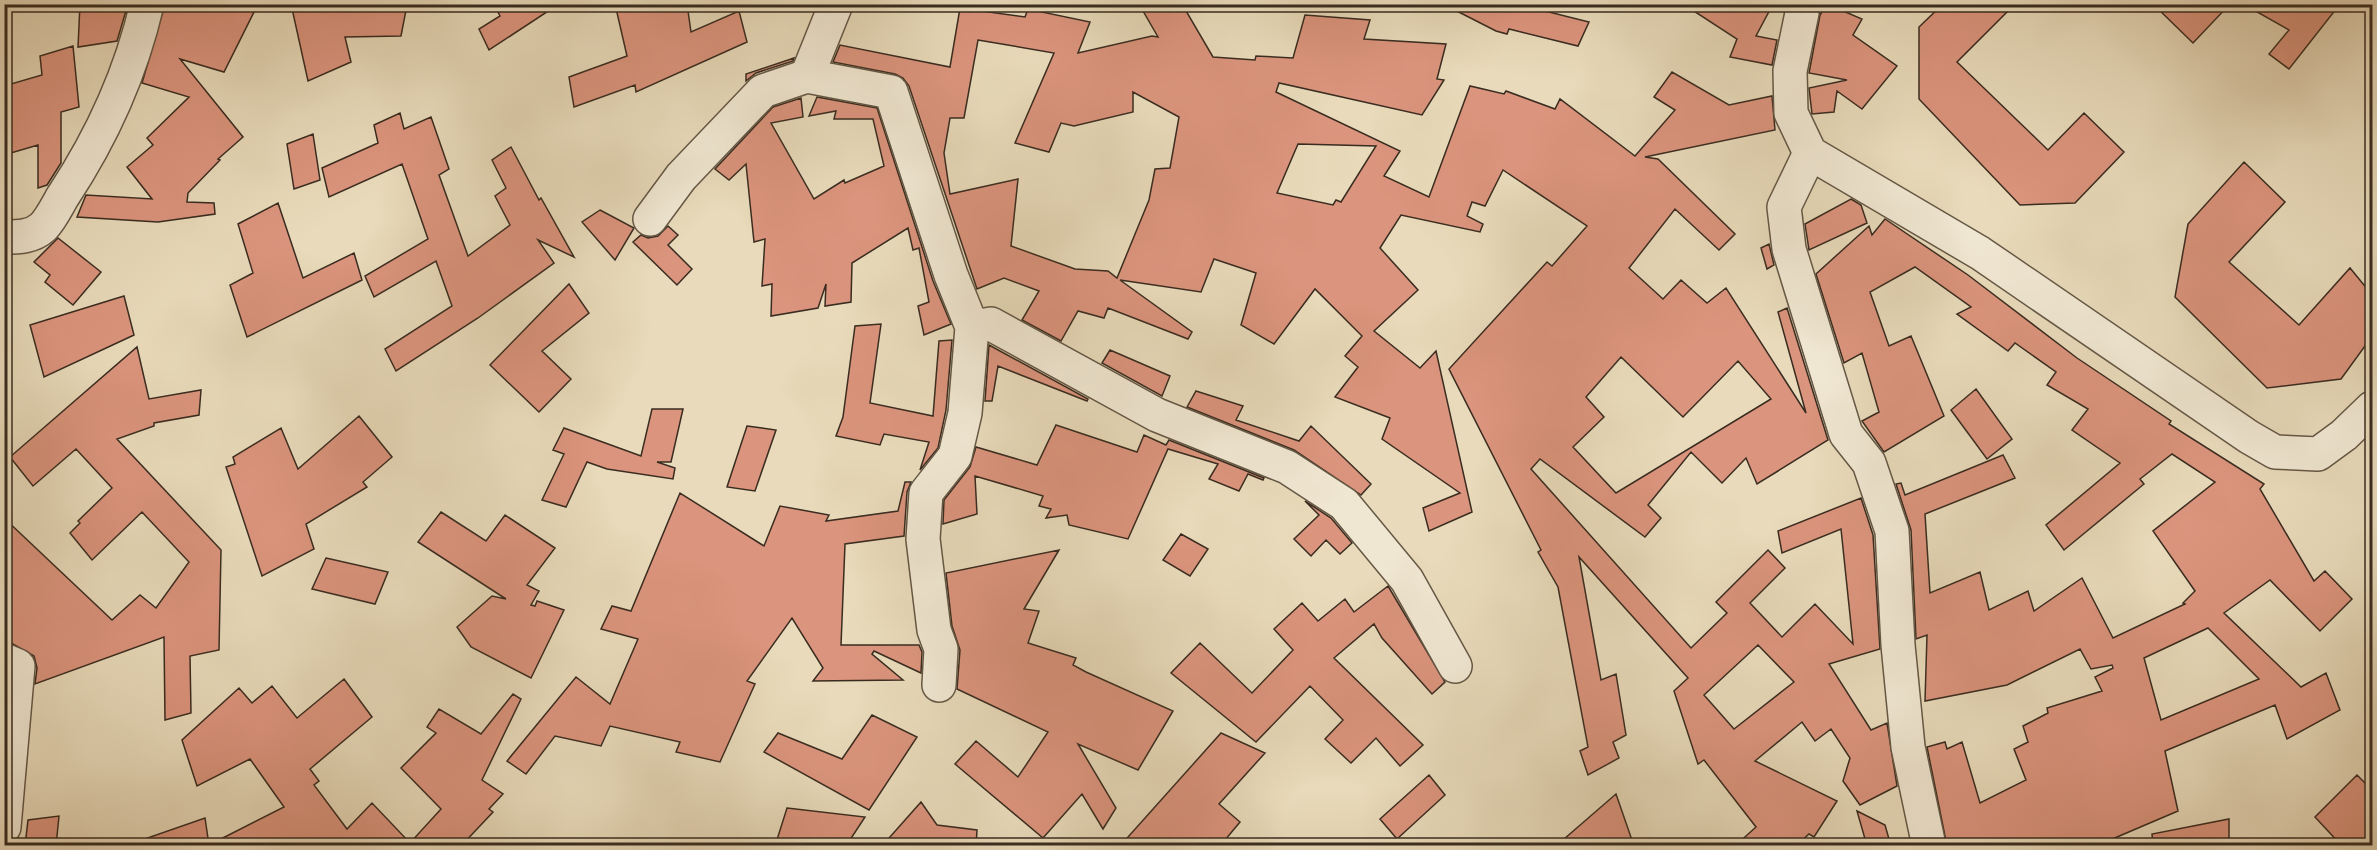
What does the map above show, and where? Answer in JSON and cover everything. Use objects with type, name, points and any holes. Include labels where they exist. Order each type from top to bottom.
[{"type":"street","points":[[4,237],[23,238],[43,227],[72,183],[112,109],[137,46],[147,4]]},
{"type":"street","points":[[807,76],[836,4]]},
{"type":"street","points":[[1800,4],[1802,13],[1790,71],[1791,113],[1810,153],[1980,253],[2248,436],[2275,452],[2318,454],[2344,435],[2373,408]]},
{"type":"street","points":[[650,219],[681,177],[763,91],[807,76],[891,92],[951,275],[972,327],[965,412],[955,456],[926,493],[923,539],[934,630],[941,649],[939,685]]},
{"type":"street","points":[[1810,153],[1784,207],[1790,249],[1846,434],[1869,462],[1892,531],[1898,645],[1908,747],[1929,846]]},
{"type":"street","points":[[972,327],[991,324],[1157,415],[1287,467],[1344,504],[1407,580],[1455,666]]},
{"type":"street","points":[[4,660],[18,666],[4,827]]},
{"type":"building","points":[[80,4],[128,4],[117,41],[78,47]]},
{"type":"building","points":[[165,4],[258,4],[224,72],[180,59],[243,137],[218,159],[220,160],[188,193],[187,202],[214,203],[215,214],[158,222],[77,217],[86,195],[152,199],[127,167],[153,145],[147,138],[189,97],[142,83]]},
{"type":"building","points":[[291,4],[407,5],[401,36],[345,37],[351,62],[308,81]]},
{"type":"building","points":[[494,4],[559,4],[489,50],[479,29],[500,16]]},
{"type":"building","points":[[615,4],[687,4],[691,32],[739,11],[747,42],[636,92],[635,85],[574,107],[569,77],[627,56]]},
{"type":"building","points":[[1139,4],[1182,4],[1213,57],[1255,60],[1256,56],[1293,58],[1305,15],[1370,20],[1364,39],[1446,44],[1437,79],[1444,80],[1422,115],[1279,83],[1276,92],[1400,151],[1384,176],[1429,197],[1470,86],[1504,94],[1506,91],[1555,109],[1560,99],[1635,156],[1675,110],[1654,97],[1672,72],[1729,105],[1772,96],[1775,130],[1645,157],[1658,159],[1735,234],[1719,250],[1675,209],[1629,268],[1663,299],[1681,280],[1707,303],[1726,288],[1806,413],[1778,312],[1787,308],[1828,440],[1757,484],[1746,458],[1722,483],[1691,452],[1648,505],[1661,518],[1645,537],[1540,459],[1531,469],[1691,648],[1727,613],[1716,602],[1768,550],[1785,568],[1750,603],[1782,637],[1815,604],[1853,644],[1841,529],[1782,553],[1778,531],[1861,498],[1873,535],[1880,649],[1829,664],[1871,730],[1887,723],[1897,786],[1860,805],[1843,781],[1850,758],[1831,729],[1815,741],[1802,722],[1755,761],[1837,801],[1814,837],[1809,834],[1796,846],[1735,846],[1756,827],[1704,760],[1698,764],[1674,691],[1688,678],[1579,557],[1601,680],[1616,674],[1626,735],[1613,742],[1619,758],[1588,775],[1580,751],[1588,747],[1558,587],[1538,552],[1541,550],[1449,369],[1547,262],[1552,266],[1587,226],[1503,170],[1485,206],[1472,202],[1467,216],[1483,224],[1480,232],[1401,215],[1380,248],[1418,290],[1374,331],[1420,368],[1436,351],[1472,512],[1429,531],[1423,508],[1460,493],[1382,439],[1390,418],[1335,397],[1358,367],[1345,356],[1362,336],[1315,289],[1274,344],[1241,325],[1256,273],[1214,259],[1201,292],[1120,280],[1192,332],[1188,339],[1108,308],[1104,318],[1078,311],[1061,341],[1022,320],[1039,291],[1004,278],[977,289],[909,86],[903,78],[895,74],[833,62],[840,45],[950,67],[960,8],[1025,17],[1028,9],[1090,22],[1078,53],[1152,36],[1158,37]],"holes":[[[978,40],[1054,53],[1015,143],[1049,152],[1061,123],[1074,126],[1133,112],[1133,92],[1179,117],[1170,168],[1155,169],[1149,200],[1117,278],[1108,271],[1075,269],[1011,246],[1018,179],[950,194],[944,153],[950,118],[964,118]],[[1298,144],[1376,146],[1341,202],[1336,200],[1333,205],[1277,193]],[[1621,357],[1683,417],[1738,361],[1771,399],[1616,493],[1573,447],[1604,417],[1586,397]],[[1758,645],[1794,682],[1734,729],[1704,695]]]},
{"type":"building","points":[[1443,4],[1517,4],[1589,22],[1578,46],[1509,29],[1507,34],[1496,31]]},
{"type":"building","points":[[1683,4],[1773,4],[1756,36],[1777,40],[1772,65],[1730,57],[1737,39]]},
{"type":"building","points":[[1827,4],[1862,19],[1853,35],[1897,66],[1862,109],[1837,91],[1834,112],[1812,114],[1809,88],[1847,80],[1809,73],[1820,15]]},
{"type":"building","points":[[1943,4],[2015,4],[1957,62],[2048,150],[2084,113],[2124,152],[2075,203],[2020,205],[1919,99],[1919,27]]},
{"type":"building","points":[[2153,4],[2230,4],[2193,43]]},
{"type":"building","points":[[2243,4],[2340,4],[2289,69],[2269,54],[2289,30]]},
{"type":"building","points":[[73,46],[79,107],[61,112],[61,163],[47,185],[38,188],[38,145],[4,155],[4,86],[42,75],[40,56]]},
{"type":"building","points":[[794,58],[793,61],[756,73],[746,81],[746,74]]},
{"type":"building","points":[[817,97],[877,108],[933,281],[951,324],[924,335],[918,306],[929,302],[919,248],[913,250],[908,228],[852,263],[851,302],[825,306],[826,284],[818,308],[771,316],[772,284],[762,286],[765,239],[754,242],[746,164],[729,180],[715,169],[773,107],[801,98],[803,117],[771,123],[814,199],[844,180],[845,183],[884,166],[873,119],[834,119],[836,111],[809,116]]},
{"type":"building","points":[[400,113],[404,129],[431,117],[449,169],[439,175],[468,256],[510,225],[495,196],[506,188],[492,160],[511,147],[539,200],[541,198],[574,257],[538,240],[554,263],[478,318],[396,371],[385,349],[452,306],[436,261],[374,297],[365,276],[428,239],[402,164],[329,197],[322,168],[378,143],[374,125]]},
{"type":"building","points":[[313,134],[320,180],[294,189],[287,144]]},
{"type":"building","points":[[2244,162],[2285,202],[2229,262],[2299,325],[2350,268],[2373,296],[2373,335],[2341,379],[2267,388],[2175,297],[2188,224]]},
{"type":"building","points":[[1851,199],[1861,205],[1867,223],[1809,250],[1805,224]]},
{"type":"building","points":[[278,203],[303,278],[354,253],[362,280],[247,337],[230,285],[253,273],[238,224]]},
{"type":"building","points":[[600,210],[634,228],[615,260],[582,222]]},
{"type":"building","points":[[1885,219],[1968,275],[2077,358],[2171,421],[2169,424],[2264,484],[2260,489],[2314,581],[2325,571],[2352,599],[2320,631],[2270,580],[2224,613],[2301,687],[2326,673],[2340,710],[2287,739],[2275,705],[2165,751],[2178,811],[2110,840],[2112,846],[1947,846],[1927,747],[1945,742],[1947,749],[1962,742],[1980,803],[2026,780],[2014,749],[2028,742],[2023,726],[2048,713],[2047,708],[2102,691],[2095,677],[2113,668],[2112,665],[2091,669],[2080,649],[2007,685],[1925,701],[1927,635],[1916,639],[1911,530],[1896,484],[1901,483],[1905,495],[2003,455],[2015,478],[1925,514],[1930,593],[1980,572],[1989,610],[2028,591],[2034,611],[2082,578],[2113,638],[2185,604],[2183,603],[2195,591],[2153,531],[2215,482],[2172,454],[2140,479],[2144,484],[2064,550],[2046,525],[2120,463],[2072,430],[2088,409],[2047,385],[2056,372],[2015,343],[2008,351],[1957,314],[1971,307],[1915,267],[1870,292],[1889,346],[1911,336],[1944,416],[1884,452],[1862,421],[1879,412],[1862,353],[1844,363],[1816,274],[1869,226],[1872,235]],"holes":[[[2208,628],[2259,679],[2161,720],[2144,658]]]},
{"type":"building","points":[[668,226],[678,235],[668,245],[692,269],[677,285],[633,242],[641,235],[648,238],[658,236]]},
{"type":"building","points":[[58,238],[101,272],[73,305],[45,282],[50,275],[34,262]]},
{"type":"building","points":[[1769,244],[1774,265],[1767,269],[1761,248]]},
{"type":"building","points":[[569,284],[589,313],[542,351],[571,379],[539,412],[490,365]]},
{"type":"building","points":[[124,296],[134,335],[44,377],[30,325]]},
{"type":"building","points":[[881,324],[870,403],[933,416],[939,341],[952,340],[946,410],[938,448],[920,470],[929,442],[884,434],[880,445],[836,436],[843,417],[855,326]]},
{"type":"building","points":[[989,345],[1088,399],[1087,401],[998,366],[992,401],[985,401]]},
{"type":"building","points":[[137,347],[149,399],[201,390],[199,415],[154,423],[154,426],[117,439],[221,550],[219,650],[190,656],[191,713],[165,720],[164,637],[35,684],[37,668],[34,656],[4,639],[4,518],[112,620],[140,595],[156,608],[189,562],[142,512],[92,560],[70,533],[80,523],[78,521],[112,488],[76,449],[33,486],[10,457]]},
{"type":"building","points":[[1110,350],[1170,376],[1162,396],[1102,363]]},
{"type":"building","points":[[1976,389],[2012,439],[1987,459],[1951,410]]},
{"type":"building","points":[[1196,391],[1243,406],[1236,420],[1299,441],[1311,426],[1371,484],[1361,495],[1294,450],[1187,407]]},
{"type":"building","points":[[652,409],[683,409],[671,462],[657,462],[675,468],[673,479],[607,469],[587,462],[566,507],[542,500],[564,454],[553,450],[564,428],[641,456]]},
{"type":"building","points":[[359,416],[392,457],[363,482],[367,487],[306,524],[314,549],[262,576],[226,467],[235,464],[233,457],[281,428],[298,469]]},
{"type":"building","points":[[1056,425],[1137,452],[1144,435],[1166,445],[1169,440],[1264,478],[1263,480],[1248,474],[1239,491],[1209,479],[1218,464],[1168,449],[1128,539],[1069,525],[1067,515],[1046,518],[1051,509],[1039,506],[1043,496],[975,476],[977,514],[943,524],[944,500],[970,467],[976,447],[1037,465]]},
{"type":"building","points":[[747,426],[776,430],[755,491],[727,487]]},
{"type":"building","points":[[905,482],[911,482],[907,492],[904,536],[845,544],[841,645],[919,645],[922,652],[921,673],[874,651],[872,654],[903,680],[813,681],[823,668],[792,618],[747,681],[755,684],[720,762],[676,752],[680,742],[610,726],[601,746],[555,736],[526,774],[507,761],[576,677],[610,704],[638,639],[601,629],[612,606],[631,611],[680,493],[764,546],[780,506],[829,515],[826,521],[898,511]]},
{"type":"building","points":[[1305,501],[1331,518],[1352,543],[1340,554],[1326,540],[1311,556],[1294,539],[1319,515]]},
{"type":"building","points":[[441,512],[486,541],[505,515],[555,548],[527,585],[539,591],[531,605],[535,606],[537,601],[564,610],[531,678],[471,647],[457,627],[492,596],[506,599],[418,542]]},
{"type":"building","points":[[1181,534],[1208,549],[1190,576],[1163,560]]},
{"type":"building","points":[[1059,550],[1024,609],[1039,611],[1028,643],[1076,658],[1073,665],[1173,711],[1138,770],[1078,744],[1116,808],[1103,829],[1082,794],[1043,838],[955,764],[976,741],[1018,777],[1048,732],[957,689],[960,650],[952,626],[946,573]]},
{"type":"building","points":[[326,558],[388,572],[375,604],[312,589]]},
{"type":"building","points":[[1388,586],[1445,682],[1432,694],[1382,638],[1374,624],[1334,658],[1423,745],[1400,766],[1376,738],[1351,763],[1325,739],[1343,720],[1310,686],[1256,742],[1171,673],[1200,643],[1252,693],[1293,650],[1274,629],[1302,603],[1318,621],[1345,599],[1354,612]]},
{"type":"building","points":[[344,679],[372,717],[310,769],[319,781],[314,785],[347,829],[372,803],[410,843],[441,809],[401,768],[436,733],[427,727],[439,709],[481,734],[513,694],[521,699],[482,780],[503,794],[489,809],[493,812],[461,846],[136,846],[136,842],[205,818],[209,845],[284,807],[250,759],[197,786],[182,740],[239,688],[252,703],[272,686],[297,718]]},
{"type":"building","points":[[872,715],[917,737],[869,810],[764,752],[778,733],[842,759]]},
{"type":"building","points":[[1221,733],[1265,753],[1219,804],[1240,822],[1220,846],[1120,846]]},
{"type":"building","points":[[1429,775],[1445,795],[1397,839],[1380,819]]},
{"type":"building","points":[[2357,775],[2373,791],[2373,846],[2342,846],[2315,817]]},
{"type":"building","points":[[1616,794],[1634,846],[1556,846]]},
{"type":"building","points":[[921,802],[937,825],[977,830],[976,846],[882,846]]},
{"type":"building","points":[[787,808],[865,817],[846,846],[775,846]]},
{"type":"building","points":[[1857,811],[1885,825],[1891,846],[1867,846]]},
{"type":"building","points":[[59,816],[56,846],[25,846],[28,820]]},
{"type":"building","points":[[2229,819],[2229,845],[2153,845],[2152,834]]}]
